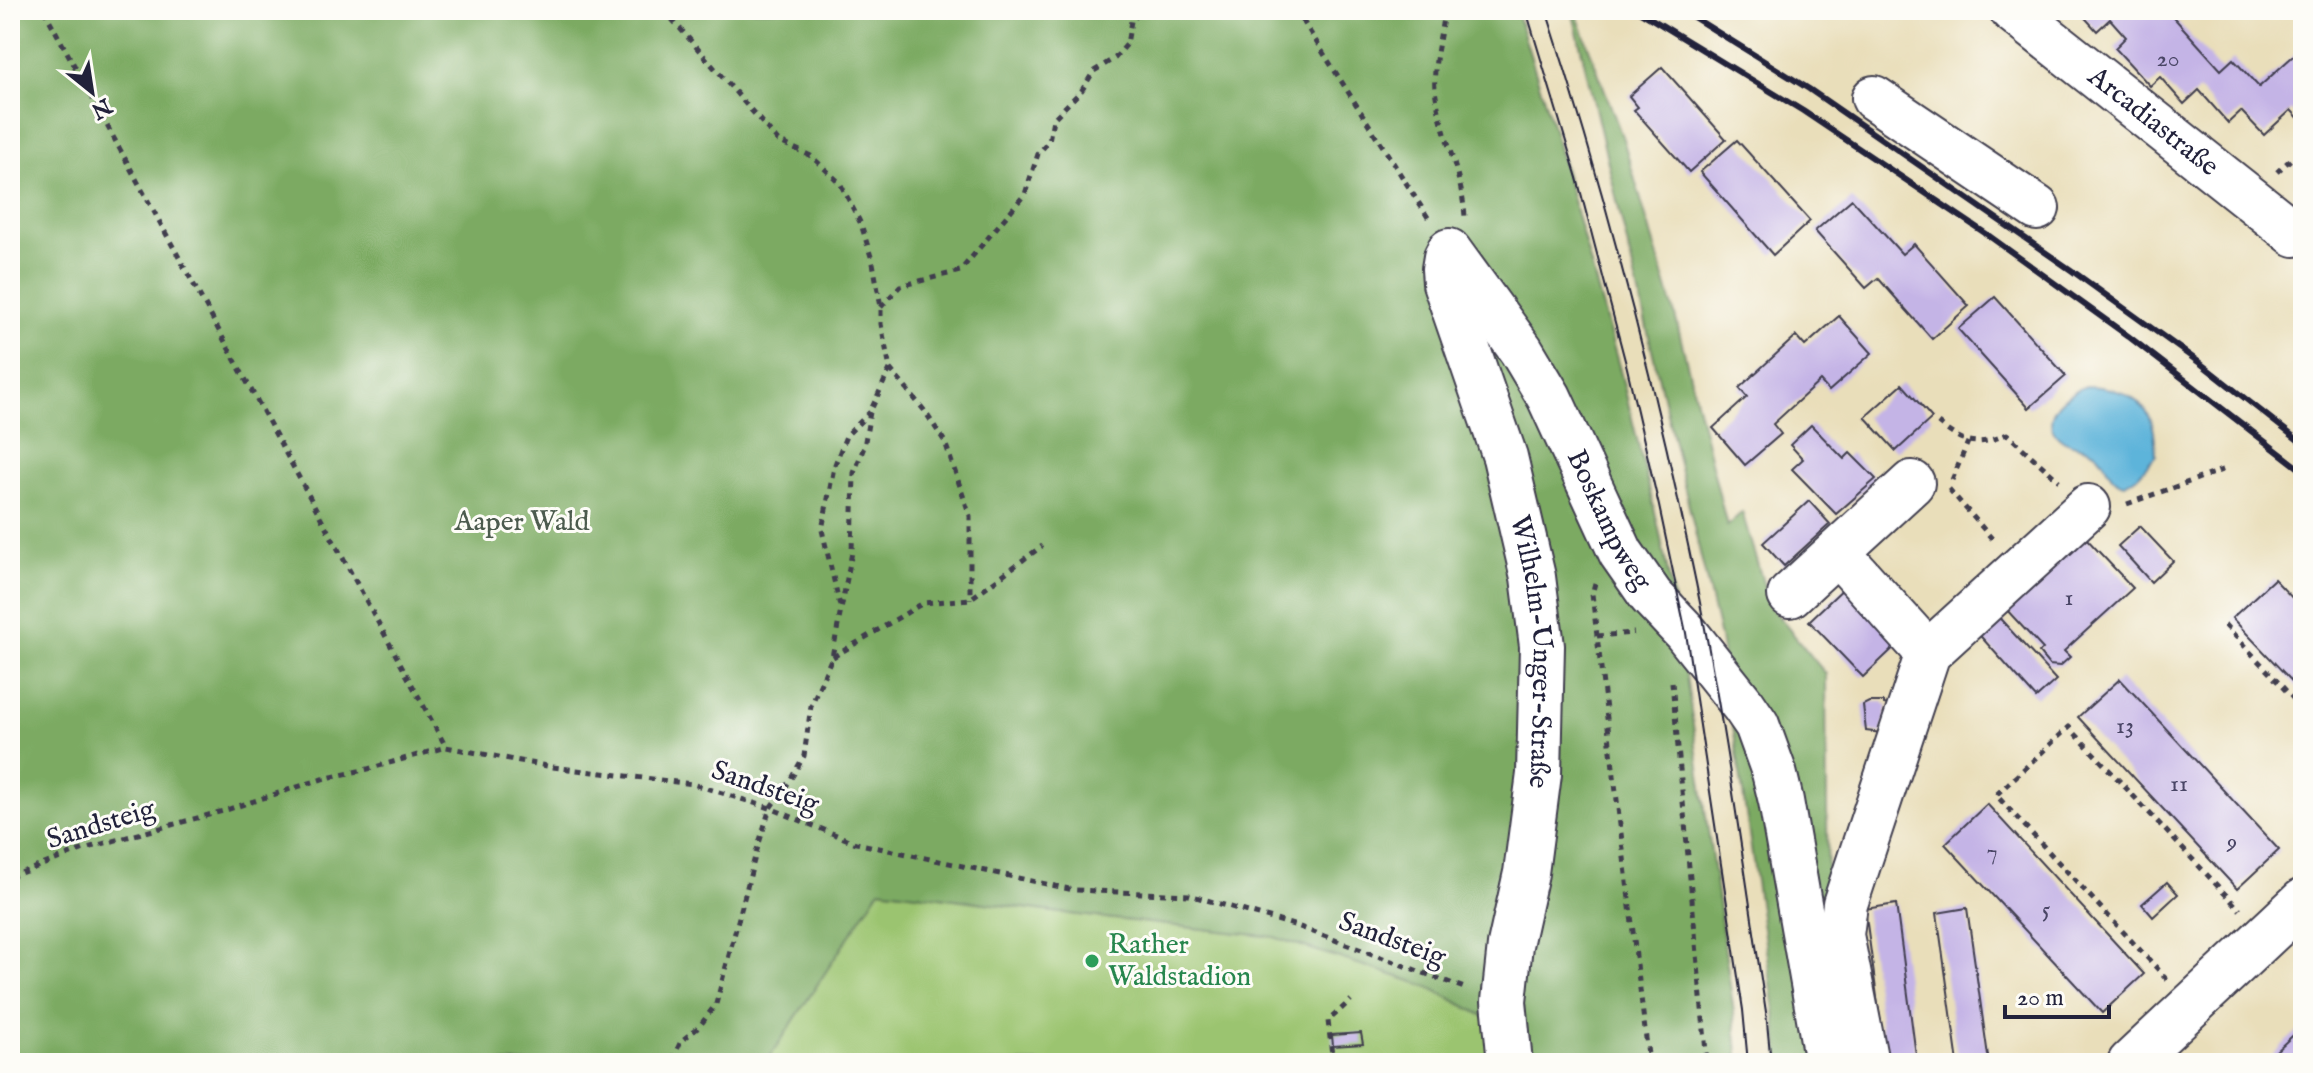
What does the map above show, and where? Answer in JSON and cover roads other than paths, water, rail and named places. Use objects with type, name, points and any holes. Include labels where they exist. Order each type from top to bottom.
[{"type":"street","name":"Arcadiastraße","points":[[2012,10],[2295,234]]},
{"type":"street","points":[[1874,98],[2037,208]]},
{"type":"street","name":"Boskampweg","points":[[1449,251],[1521,350],[1542,385],[1621,553],[1651,596],[1686,633],[1757,725],[1781,801],[1827,1063]]},
{"type":"street","name":"Wilhelm-Unger-Straße","points":[[1449,251],[1444,269],[1445,283],[1505,457],[1533,577],[1542,646],[1539,774],[1526,873],[1510,945],[1504,1001],[1510,1063]]},
{"type":"street","points":[[1790,595],[1912,483]]},
{"type":"street","points":[[1866,1063],[1841,935],[1845,904],[1928,653],[2088,507]]},
{"type":"street","points":[[1837,552],[1928,653]]},
{"type":"street","points":[[2130,1063],[2303,901]]},
{"type":"water","points":[[2086,386],[2113,390],[2130,397],[2144,408],[2151,420],[2156,455],[2139,475],[2125,484],[2112,476],[2097,454],[2063,440],[2051,424],[2052,416],[2062,401]]},
{"type":"tram line","points":[[1526,10],[1577,178],[1627,368],[1686,633],[1743,1010],[1748,1063]]},
{"type":"tram line","points":[[1546,10],[1610,223],[1681,511],[1725,743],[1771,1063]]},
{"type":"railway","points":[[1637,10],[1803,111],[1985,233],[2128,336],[2303,471]]},
{"type":"railway","points":[[1682,10],[1809,89],[2071,270],[2200,363],[2303,444]]},
{"type":"place","name":"Rather Waldstadion","points":[[1092,961]]},
{"type":"park label","name":"Aaper Wald","points":[[522,522]]}]
